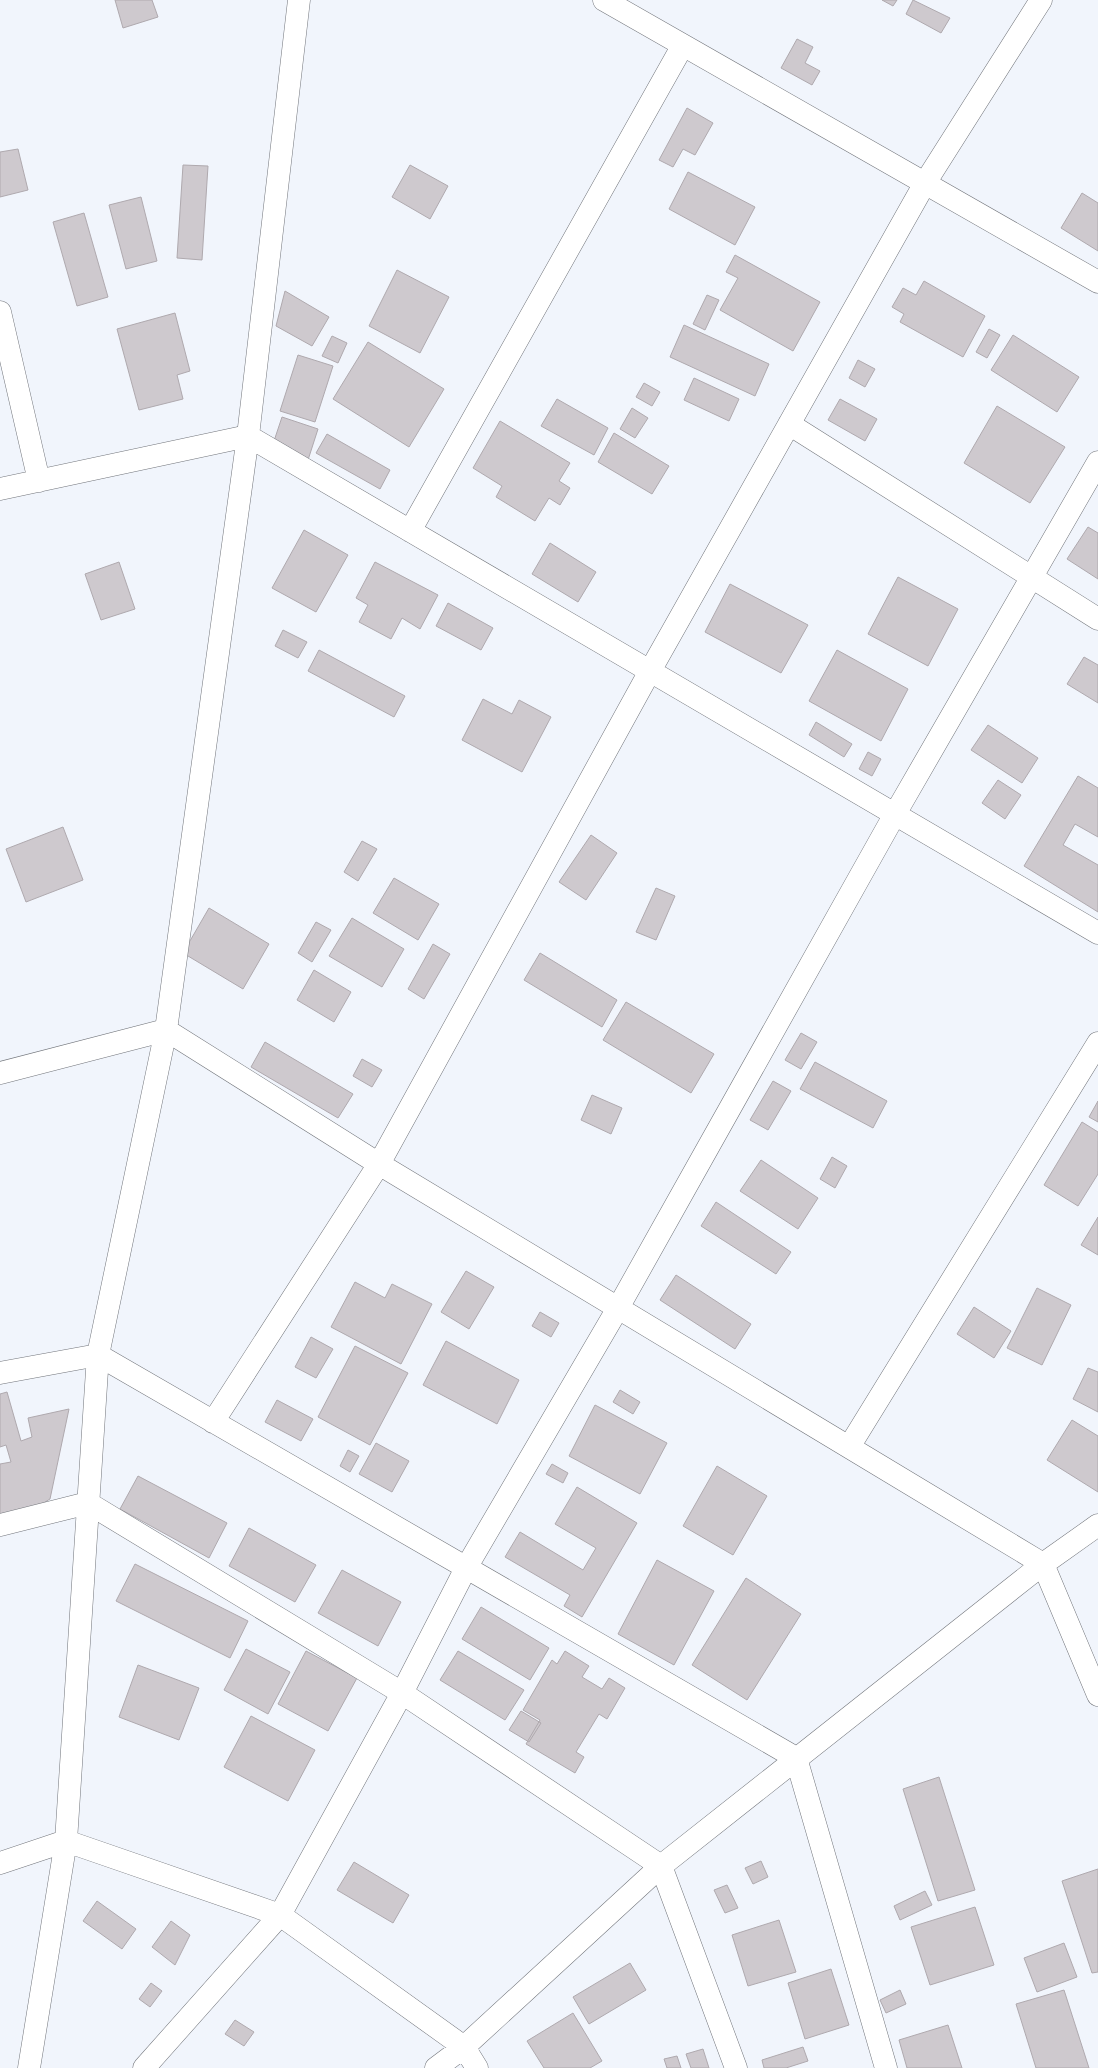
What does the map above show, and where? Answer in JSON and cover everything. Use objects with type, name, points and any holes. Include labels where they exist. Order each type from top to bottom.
[{"type":"street","points":[[29,2068],[66,1841],[98,1356],[166,1030],[248,436],[299,0]]},
{"type":"street","points":[[604,0],[1098,282]]},
{"type":"street","points":[[213,1422],[379,1164],[650,671],[925,183],[1041,0]]},
{"type":"street","points":[[410,531],[683,45]]},
{"type":"street","points":[[0,312],[39,481]]},
{"type":"street","points":[[789,424],[1098,619]]},
{"type":"street","points":[[0,489],[248,436],[1098,932]]},
{"type":"street","points":[[144,2068],[280,1915],[402,1694],[466,1568],[618,1308],[895,814],[1098,462]]},
{"type":"street","points":[[0,1073],[166,1030],[379,1164],[1043,1564],[1098,1695]]},
{"type":"street","points":[[849,1447],[1098,1043]]},
{"type":"street","points":[[0,1372],[98,1356],[796,1758],[886,2068]]},
{"type":"street","points":[[0,1525],[88,1503],[402,1694],[661,1866],[736,2068]]},
{"type":"street","points":[[436,2068],[464,2047],[661,1866],[1043,1564],[1098,1524]]},
{"type":"street","points":[[0,1863],[66,1841],[280,1915],[464,2047],[477,2068]]},
{"type":"building","points":[[115,0],[152,0],[158,17],[123,28]]},
{"type":"building","points":[[882,0],[897,0],[893,6]]},
{"type":"building","points":[[913,0],[950,18],[941,33],[906,14]]},
{"type":"building","points":[[797,39],[813,47],[805,63],[820,71],[812,85],[781,68]]},
{"type":"building","points":[[687,108],[713,123],[695,155],[683,149],[673,167],[659,160]]},
{"type":"building","points":[[18,149],[28,190],[0,197],[0,152]]},
{"type":"building","points":[[183,165],[208,166],[202,260],[177,258]]},
{"type":"building","points":[[410,165],[448,186],[430,219],[392,197]]},
{"type":"building","points":[[688,172],[755,207],[735,245],[669,209]]},
{"type":"building","points":[[1082,193],[1098,203],[1098,251],[1061,228]]},
{"type":"building","points":[[141,197],[157,261],[126,269],[109,205]]},
{"type":"building","points":[[84,213],[108,297],[77,306],[53,222]]},
{"type":"building","points":[[735,255],[820,302],[793,351],[720,310],[738,278],[726,272]]},
{"type":"building","points":[[397,270],[449,297],[420,353],[369,326]]},
{"type":"building","points":[[924,281],[985,316],[963,357],[900,322],[904,314],[892,307],[903,288],[916,295]]},
{"type":"building","points":[[285,291],[329,317],[312,346],[276,326]]},
{"type":"building","points":[[707,295],[719,300],[705,330],[693,324]]},
{"type":"building","points":[[175,313],[190,371],[177,375],[183,399],[139,410],[117,329]]},
{"type":"building","points":[[684,325],[769,364],[755,396],[670,357]]},
{"type":"building","points":[[989,329],[1000,335],[987,358],[976,352]]},
{"type":"building","points":[[1013,335],[1079,377],[1057,412],[991,370]]},
{"type":"building","points":[[332,336],[347,343],[338,363],[322,356]]},
{"type":"building","points":[[368,342],[444,389],[409,447],[333,399]]},
{"type":"building","points":[[298,355],[333,366],[315,422],[280,411]]},
{"type":"building","points":[[858,360],[875,369],[865,387],[849,378]]},
{"type":"building","points":[[694,378],[739,399],[729,421],[684,400]]},
{"type":"building","points":[[644,383],[660,392],[652,406],[636,397]]},
{"type":"building","points":[[557,399],[608,428],[594,455],[541,426]]},
{"type":"building","points":[[840,399],[877,419],[865,441],[828,420]]},
{"type":"building","points":[[997,406],[1065,447],[1030,503],[964,463]]},
{"type":"building","points":[[632,408],[648,418],[635,438],[620,429]]},
{"type":"building","points":[[282,417],[318,429],[308,460],[272,447]]},
{"type":"building","points":[[500,421],[570,463],[559,481],[570,488],[560,505],[549,498],[535,521],[496,497],[502,486],[473,468]]},
{"type":"building","points":[[614,433],[669,466],[652,494],[598,462]]},
{"type":"building","points":[[327,434],[390,470],[380,489],[316,453]]},
{"type":"building","points":[[1088,527],[1098,533],[1098,579],[1067,559]]},
{"type":"building","points":[[304,530],[348,555],[316,612],[272,588]]},
{"type":"building","points":[[550,543],[596,572],[578,602],[532,574]]},
{"type":"building","points":[[119,562],[135,609],[101,620],[85,574]]},
{"type":"building","points":[[375,562],[438,595],[420,629],[402,618],[391,639],[359,622],[368,605],[356,598]]},
{"type":"building","points":[[898,577],[958,609],[928,666],[868,634]]},
{"type":"building","points":[[730,584],[808,625],[781,673],[705,632]]},
{"type":"building","points":[[448,603],[493,628],[481,650],[436,626]]},
{"type":"building","points":[[283,630],[307,642],[298,658],[275,646]]},
{"type":"building","points":[[319,650],[405,696],[394,717],[308,671]]},
{"type":"building","points":[[837,650],[908,689],[881,741],[809,701]]},
{"type":"building","points":[[1084,657],[1098,665],[1098,703],[1067,684]]},
{"type":"building","points":[[483,699],[512,714],[519,700],[551,717],[522,772],[462,740]]},
{"type":"building","points":[[816,722],[852,744],[844,757],[809,735]]},
{"type":"building","points":[[988,725],[1038,758],[1022,783],[971,750]]},
{"type":"building","points":[[868,752],[881,759],[872,776],[859,769]]},
{"type":"building","points":[[1078,776],[1098,788],[1098,837],[1075,824],[1063,845],[1098,865],[1098,912],[1024,866]]},
{"type":"building","points":[[998,780],[1021,795],[1005,819],[982,803]]},
{"type":"building","points":[[63,827],[83,880],[26,902],[6,849]]},
{"type":"building","points":[[591,835],[617,853],[586,900],[559,882]]},
{"type":"building","points":[[362,841],[377,849],[358,881],[344,872]]},
{"type":"building","points":[[394,878],[439,904],[418,940],[373,913]]},
{"type":"building","points":[[656,888],[675,896],[656,940],[636,932]]},
{"type":"building","points":[[209,908],[269,944],[243,989],[183,953]]},
{"type":"building","points":[[352,918],[404,949],[382,987],[329,956]]},
{"type":"building","points":[[316,922],[331,930],[312,962],[298,953]]},
{"type":"building","points":[[433,944],[450,954],[424,999],[408,989]]},
{"type":"building","points":[[540,953],[617,1000],[602,1027],[524,980]]},
{"type":"building","points":[[314,970],[351,992],[334,1022],[297,1000]]},
{"type":"building","points":[[626,1002],[714,1054],[691,1093],[603,1040]]},
{"type":"building","points":[[801,1033],[817,1042],[801,1069],[785,1060]]},
{"type":"building","points":[[265,1042],[353,1094],[338,1118],[251,1067]]},
{"type":"building","points":[[362,1059],[382,1070],[372,1087],[353,1076]]},
{"type":"building","points":[[815,1062],[887,1101],[873,1128],[800,1089]]},
{"type":"building","points":[[773,1081],[791,1091],[768,1130],[750,1120]]},
{"type":"building","points":[[592,1095],[622,1108],[611,1134],[581,1120]]},
{"type":"building","points":[[1098,1101],[1098,1122],[1089,1117]]},
{"type":"building","points":[[1082,1122],[1098,1132],[1098,1174],[1078,1206],[1044,1185]]},
{"type":"building","points":[[832,1157],[847,1166],[835,1188],[820,1179]]},
{"type":"building","points":[[761,1160],[818,1198],[798,1229],[740,1191]]},
{"type":"building","points":[[716,1202],[791,1252],[776,1274],[701,1226]]},
{"type":"building","points":[[1098,1217],[1098,1255],[1081,1245]]},
{"type":"building","points":[[466,1271],[494,1287],[469,1329],[441,1312]]},
{"type":"building","points":[[676,1275],[751,1324],[735,1349],[660,1300]]},
{"type":"building","points":[[355,1282],[385,1298],[392,1284],[432,1304],[401,1364],[331,1327]]},
{"type":"building","points":[[1037,1288],[1071,1305],[1042,1365],[1007,1348]]},
{"type":"building","points":[[974,1307],[1011,1331],[994,1358],[957,1334]]},
{"type":"building","points":[[540,1312],[559,1323],[551,1337],[532,1326]]},
{"type":"building","points":[[311,1337],[333,1349],[316,1378],[295,1367]]},
{"type":"building","points":[[446,1341],[519,1380],[497,1424],[423,1385]]},
{"type":"building","points":[[355,1346],[408,1373],[370,1445],[318,1417]]},
{"type":"building","points":[[1088,1368],[1098,1372],[1098,1412],[1073,1399]]},
{"type":"building","points":[[620,1390],[640,1402],[633,1414],[613,1402]]},
{"type":"building","points":[[7,1392],[21,1441],[32,1437],[28,1418],[69,1409],[50,1499],[37,1507],[0,1520],[0,1464],[11,1462],[6,1445],[0,1447],[0,1394]]},
{"type":"building","points":[[277,1400],[313,1419],[301,1441],[265,1422]]},
{"type":"building","points":[[595,1405],[667,1443],[640,1494],[569,1456]]},
{"type":"building","points":[[1072,1420],[1098,1436],[1098,1492],[1047,1460]]},
{"type":"building","points":[[376,1443],[409,1461],[392,1492],[359,1474]]},
{"type":"building","points":[[348,1450],[359,1456],[350,1472],[340,1466]]},
{"type":"building","points":[[552,1464],[568,1473],[563,1483],[546,1474]]},
{"type":"building","points":[[717,1466],[767,1496],[733,1555],[683,1526]]},
{"type":"building","points":[[138,1476],[227,1523],[209,1558],[120,1509]]},
{"type":"building","points":[[577,1487],[637,1523],[582,1617],[564,1606],[570,1595],[505,1557],[520,1532],[583,1570],[596,1548],[555,1524]]},
{"type":"building","points":[[249,1528],[316,1565],[295,1602],[229,1566]]},
{"type":"building","points":[[657,1560],[714,1591],[674,1665],[618,1634]]},
{"type":"building","points":[[135,1564],[248,1621],[230,1658],[116,1601]]},
{"type":"building","points":[[342,1570],[401,1602],[378,1646],[318,1613]]},
{"type":"building","points":[[746,1578],[801,1614],[747,1700],[692,1665]]},
{"type":"building","points":[[481,1607],[549,1648],[530,1680],[462,1639]]},
{"type":"building","points":[[246,1649],[290,1672],[268,1714],[224,1690]]},
{"type":"building","points":[[306,1651],[357,1678],[328,1731],[278,1704]]},
{"type":"building","points":[[458,1651],[524,1690],[505,1720],[440,1680]]},
{"type":"building","points":[[565,1651],[589,1666],[582,1677],[602,1689],[609,1678],[625,1688],[607,1719],[599,1714],[576,1752],[584,1757],[575,1773],[526,1744],[540,1720],[523,1710],[552,1660],[557,1664]]},
{"type":"building","points":[[138,1665],[199,1688],[179,1740],[119,1717]]},
{"type":"building","points":[[521,1711],[541,1723],[529,1742],[509,1730]]},
{"type":"building","points":[[251,1716],[315,1750],[288,1801],[224,1767]]},
{"type":"building","points":[[939,1777],[975,1890],[938,1901],[903,1789]]},
{"type":"building","points":[[761,1861],[768,1877],[753,1884],[745,1868]]},
{"type":"building","points":[[354,1862],[409,1895],[393,1923],[337,1890]]},
{"type":"building","points":[[1098,1869],[1098,1972],[1092,1973],[1062,1881]]},
{"type":"building","points":[[727,1885],[738,1908],[725,1913],[714,1890]]},
{"type":"building","points":[[925,1891],[932,1905],[900,1920],[894,1906]]},
{"type":"building","points":[[97,1901],[136,1929],[122,1949],[83,1921]]},
{"type":"building","points":[[975,1907],[994,1965],[930,1985],[911,1927]]},
{"type":"building","points":[[779,1920],[796,1972],[748,1986],[732,1935]]},
{"type":"building","points":[[171,1921],[190,1935],[175,1965],[152,1947]]},
{"type":"building","points":[[1064,1943],[1077,1977],[1037,1992],[1024,1958]]},
{"type":"building","points":[[630,1963],[646,1990],[589,2024],[573,1997]]},
{"type":"building","points":[[831,1969],[849,2025],[805,2039],[788,1983]]},
{"type":"building","points":[[151,1983],[162,1991],[150,2007],[139,1999]]},
{"type":"building","points":[[900,1990],[906,2004],[886,2013],[880,2000]]},
{"type":"building","points":[[1064,1990],[1089,2068],[1036,2068],[1016,2004]]},
{"type":"building","points":[[573,2013],[602,2061],[590,2068],[544,2068],[527,2041]]},
{"type":"building","points":[[235,2020],[254,2032],[244,2046],[225,2034]]},
{"type":"building","points":[[948,2025],[962,2068],[907,2068],[899,2040]]},
{"type":"building","points":[[803,2047],[808,2061],[786,2068],[764,2068],[762,2060]]},
{"type":"building","points":[[703,2049],[709,2068],[691,2068],[686,2054]]},
{"type":"building","points":[[677,2056],[681,2068],[667,2068],[664,2059]]}]
